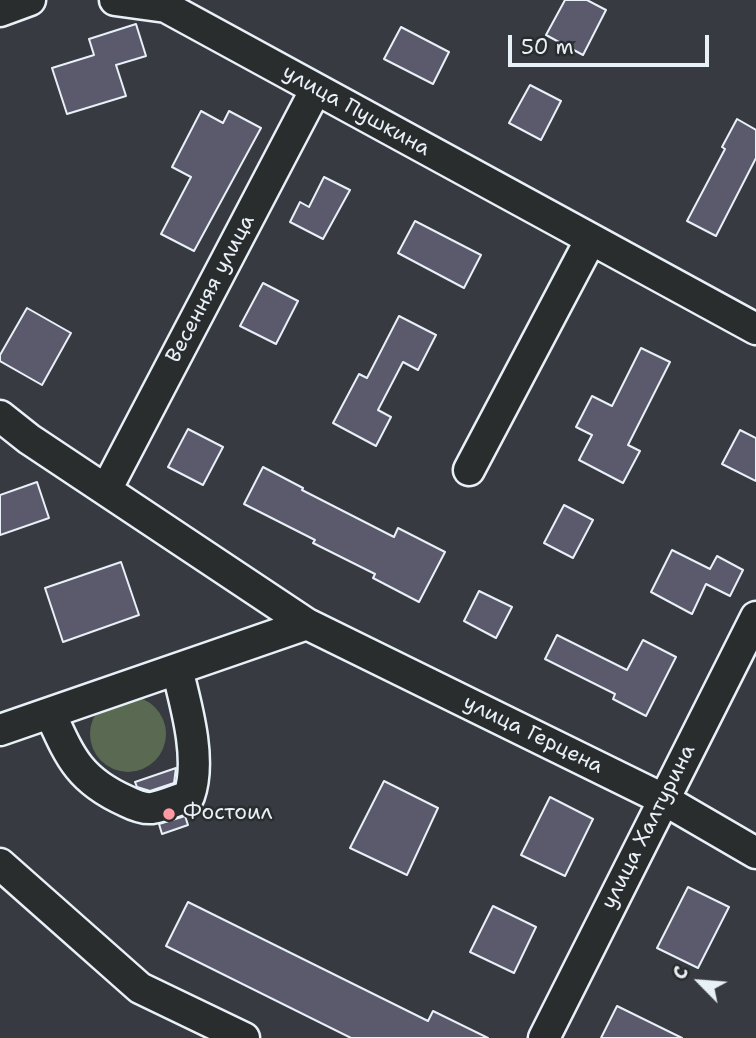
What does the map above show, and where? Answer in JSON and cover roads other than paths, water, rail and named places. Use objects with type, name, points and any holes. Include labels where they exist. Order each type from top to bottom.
[{"type":"street","points":[[0,11],[30,0]]},
{"type":"street","name":"улица Пушкина","points":[[115,0],[166,7],[756,329]]},
{"type":"street","name":"Весенняя улица","points":[[106,490],[316,89]]},
{"type":"street","points":[[469,470],[591,239]]},
{"type":"street","name":"улица Герцена","points":[[0,416],[29,439],[307,624],[663,799],[756,853]]},
{"type":"street","points":[[0,449],[29,439]]},
{"type":"street","name":"улица Халтурина","points":[[544,1038],[756,617]]},
{"type":"street","points":[[0,730],[307,624]]},
{"type":"street","points":[[50,713],[71,758],[91,781],[107,793],[139,807],[150,808],[189,796],[193,785],[192,740],[177,669]]},
{"type":"street","points":[[0,864],[140,988],[244,1038]]},
{"type":"place","name":"Фостоил","points":[[169,814]]}]
